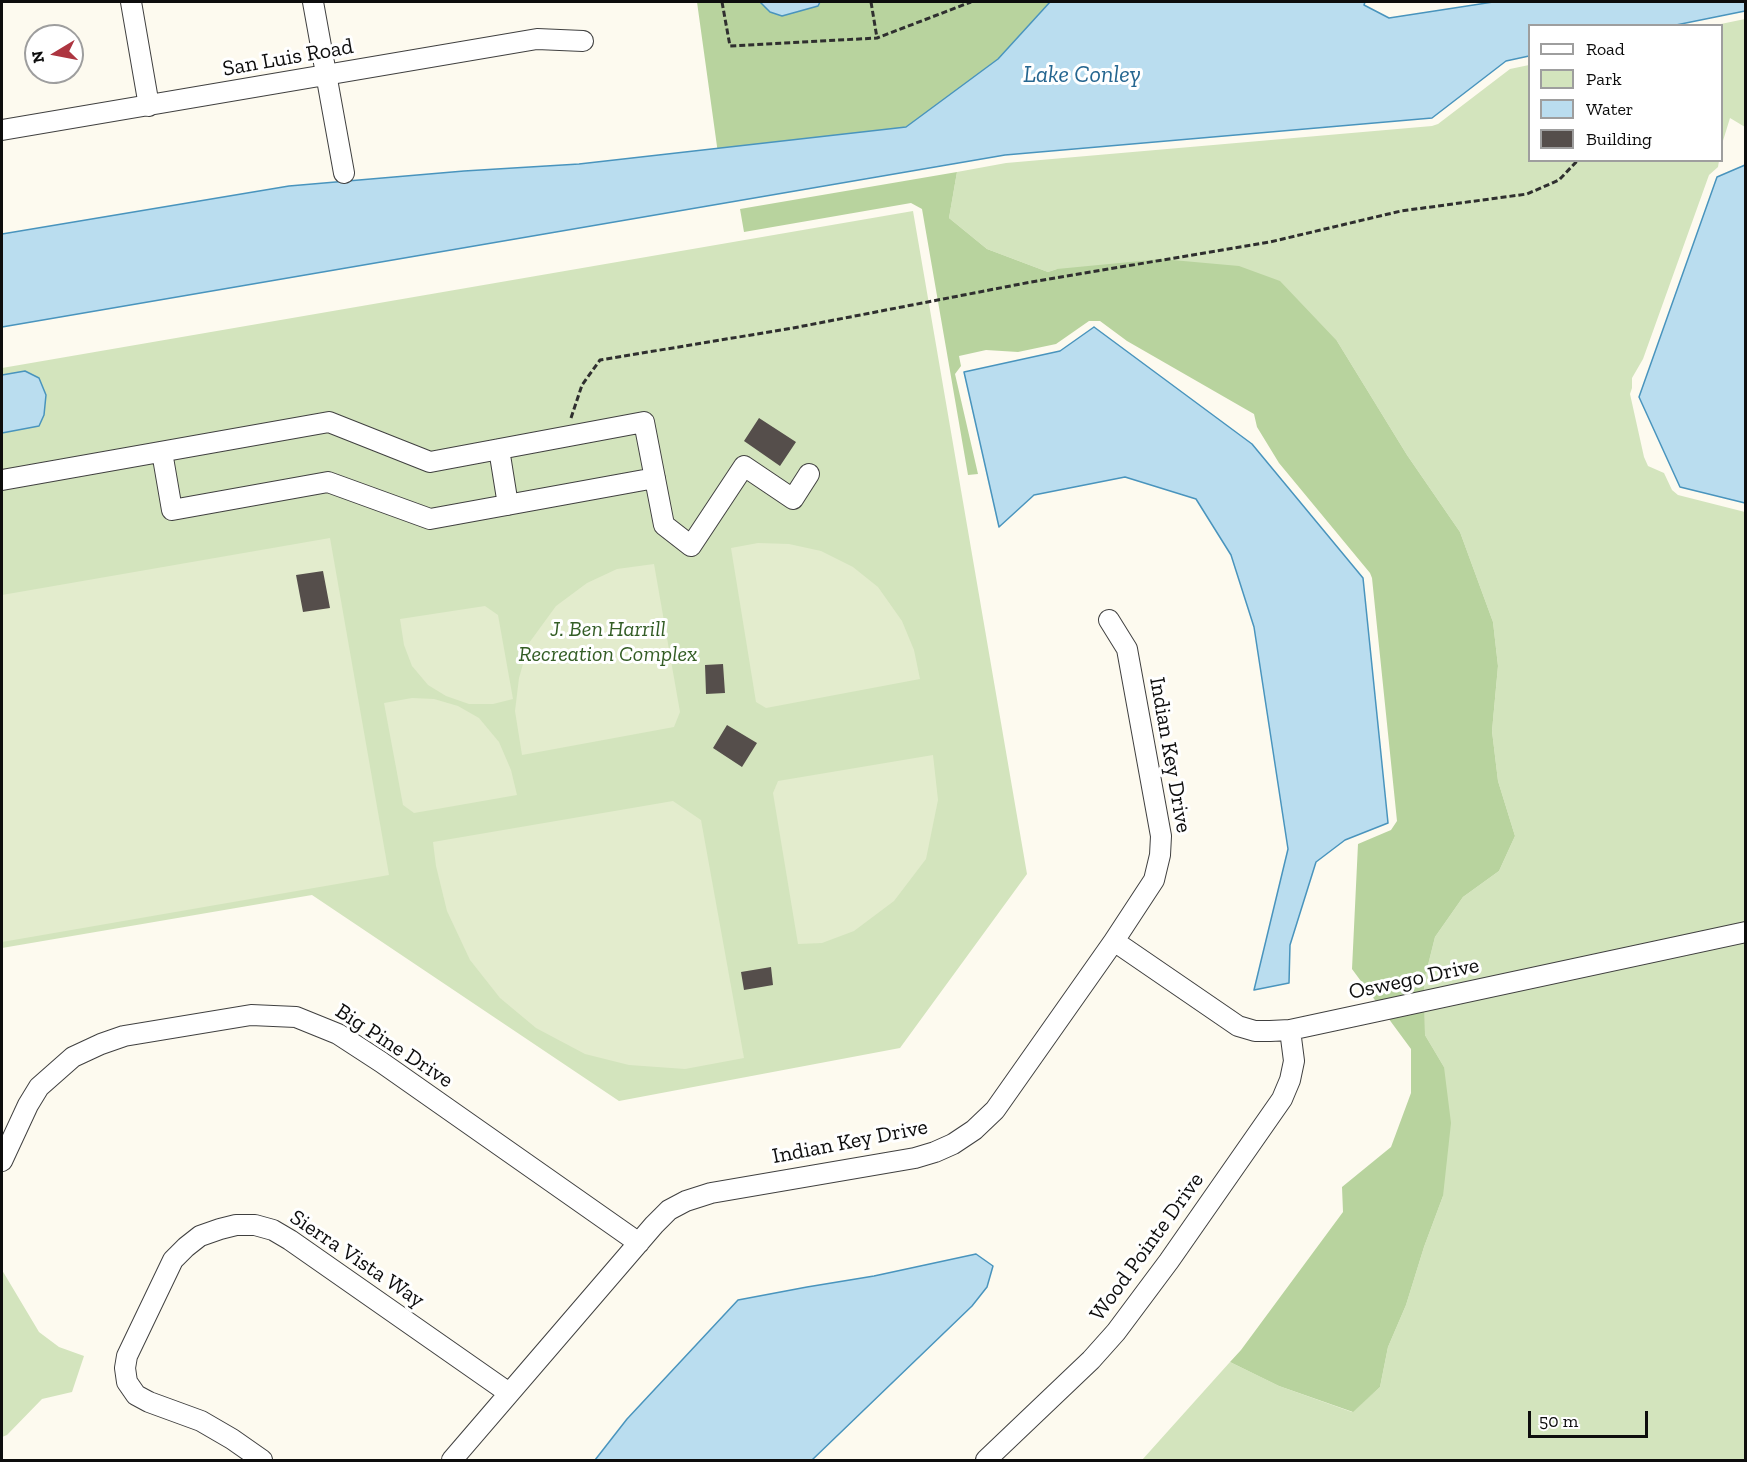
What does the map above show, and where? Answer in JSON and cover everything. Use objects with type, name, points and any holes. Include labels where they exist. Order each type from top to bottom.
[{"type":"street","points":[[132,2],[148,106]]},
{"type":"street","points":[[313,2],[344,173]]},
{"type":"street","name":"San Luis Road","points":[[2,130],[537,39],[583,40]]},
{"type":"street","points":[[2,480],[329,422],[430,462],[644,422],[664,525],[691,546],[744,466],[793,499],[809,474]]},
{"type":"street","points":[[499,449],[508,504]]},
{"type":"street","points":[[162,452],[172,510],[328,482],[430,519],[654,478]]},
{"type":"street","name":"Indian Key Drive","points":[[452,1461],[669,1210],[686,1200],[723,1191],[915,1158],[935,1152],[953,1144],[974,1130],[995,1110],[1154,880],[1160,855],[1161,836],[1127,649],[1109,620]]},
{"type":"street","name":"Oswego Drive","points":[[1114,941],[1238,1026],[1255,1031],[1290,1030],[1746,932]]},
{"type":"street","name":"Big Pine Drive","points":[[2,1161],[39,1087],[73,1057],[124,1036],[251,1015],[296,1017],[338,1034],[381,1062],[639,1243]]},
{"type":"street","name":"Wood Pointe Drive","points":[[986,1461],[1091,1360],[1116,1332],[1169,1261],[1282,1099],[1290,1080],[1294,1061],[1290,1030]]},
{"type":"street","name":"Sierra Vista Way","points":[[262,1461],[232,1439],[201,1421],[135,1395],[127,1382],[125,1368],[128,1356],[173,1260],[186,1246],[200,1236],[220,1229],[236,1225],[255,1226],[273,1230],[282,1235],[509,1393]]},
{"type":"path","points":[[722,2],[730,46],[877,38],[971,2]]},
{"type":"path","points":[[871,2],[877,38]]},
{"type":"path","points":[[565,437],[582,385],[600,360],[793,328],[1031,282],[1270,242],[1401,211],[1527,194],[1559,180],[1576,162]]},
{"type":"green space","points":[[697,2],[1050,2],[998,59],[907,127],[720,168]]},
{"type":"green space","points":[[1745,19],[1745,127],[1730,118],[1723,141],[1723,24],[1721,24]]},
{"type":"green space","points":[[1528,65],[1528,162],[1719,162],[1718,167],[1709,175],[1643,359],[1632,378],[1630,394],[1648,466],[1664,473],[1672,490],[1678,495],[1745,512],[1745,1460],[1142,1460],[1230,1362],[1279,1386],[1352,1412],[1380,1387],[1388,1347],[1406,1305],[1443,1196],[1444,1067],[1425,1035],[1424,981],[1435,937],[1463,897],[1499,871],[1515,836],[1498,781],[1492,731],[1498,666],[1493,622],[1460,532],[1407,455],[1337,341],[1057,269],[1048,272],[987,249],[949,218],[957,172],[1006,163],[1432,126],[1438,124],[1510,69]]},
{"type":"green space","points":[[957,172],[949,218],[987,249],[1048,272],[1057,269],[1161,259],[1239,266],[1280,281],[1337,341],[1407,455],[1460,532],[1493,622],[1498,666],[1492,731],[1498,781],[1515,836],[1499,871],[1463,897],[1435,937],[1424,981],[1425,1035],[1444,1067],[1451,1123],[1443,1196],[1406,1305],[1388,1347],[1380,1387],[1353,1412],[1279,1386],[1230,1362],[1343,1212],[1342,1187],[1391,1147],[1411,1093],[1411,1049],[1352,969],[1358,844],[1391,830],[1397,821],[1372,578],[1279,463],[1257,427],[1254,414],[1127,341],[1100,321],[1089,321],[1056,344],[1018,352],[986,350],[959,356],[961,366],[955,374],[978,474],[968,475],[922,209],[911,203],[744,232],[740,209]]},
{"type":"green space","name":"J. Ben Harrill Recreation Complex","points":[[913,211],[1027,874],[900,1048],[619,1101],[312,895],[2,948],[2,368]]},
{"type":"green space","points":[[330,538],[389,875],[2,942],[2,595]]},
{"type":"green space","points":[[758,543],[789,544],[821,551],[853,567],[878,587],[902,621],[914,650],[920,679],[766,708],[756,702],[731,548]]},
{"type":"green space","points":[[654,564],[680,712],[674,727],[522,755],[515,711],[519,678],[529,643],[556,606],[587,583],[617,569]]},
{"type":"green space","points":[[485,606],[498,615],[513,699],[493,704],[469,704],[446,696],[428,685],[412,666],[404,645],[400,619]]},
{"type":"green space","points":[[412,698],[434,699],[458,706],[479,718],[499,742],[511,770],[517,795],[414,813],[403,805],[384,703]]},
{"type":"green space","points":[[933,755],[938,800],[926,859],[894,901],[854,931],[822,943],[798,944],[773,793],[778,781]]},
{"type":"green space","points":[[673,801],[701,820],[744,1058],[685,1069],[629,1065],[585,1054],[536,1028],[500,998],[470,960],[447,911],[436,866],[433,842]]},
{"type":"green space","points":[[2,1270],[39,1332],[59,1347],[84,1356],[72,1392],[42,1399],[7,1435],[2,1437]]},
{"type":"water","points":[[760,2],[820,2],[818,6],[782,16],[770,12]]},
{"type":"water","name":"Lake Conley","points":[[1050,2],[1365,2],[1364,5],[1389,18],[1493,2],[1745,2],[1745,11],[1681,24],[1528,24],[1528,56],[1506,61],[1432,118],[1005,155],[2,327],[2,234],[289,186],[579,164],[906,127],[998,59]]},
{"type":"water","points":[[1745,165],[1745,503],[1680,487],[1639,397],[1717,177]]},
{"type":"water","points":[[1094,327],[1252,444],[1363,578],[1388,823],[1345,840],[1316,862],[1290,945],[1289,983],[1254,990],[1288,849],[1254,627],[1231,555],[1196,499],[1125,477],[1034,495],[999,527],[964,372],[1060,351]]},
{"type":"water","points":[[25,371],[39,378],[46,395],[44,415],[39,426],[2,433],[2,375]]},
{"type":"water","points":[[976,1254],[993,1266],[987,1287],[972,1306],[812,1460],[595,1460],[627,1419],[738,1300],[874,1276]]},
{"type":"building","points":[[759,418],[796,442],[780,466],[744,441]]},
{"type":"building","points":[[323,571],[330,608],[303,612],[296,575]]},
{"type":"building","points":[[723,664],[725,693],[706,694],[705,665]]},
{"type":"building","points":[[727,725],[757,743],[742,767],[713,748]]},
{"type":"building","points":[[771,967],[773,985],[744,990],[741,972]]}]
